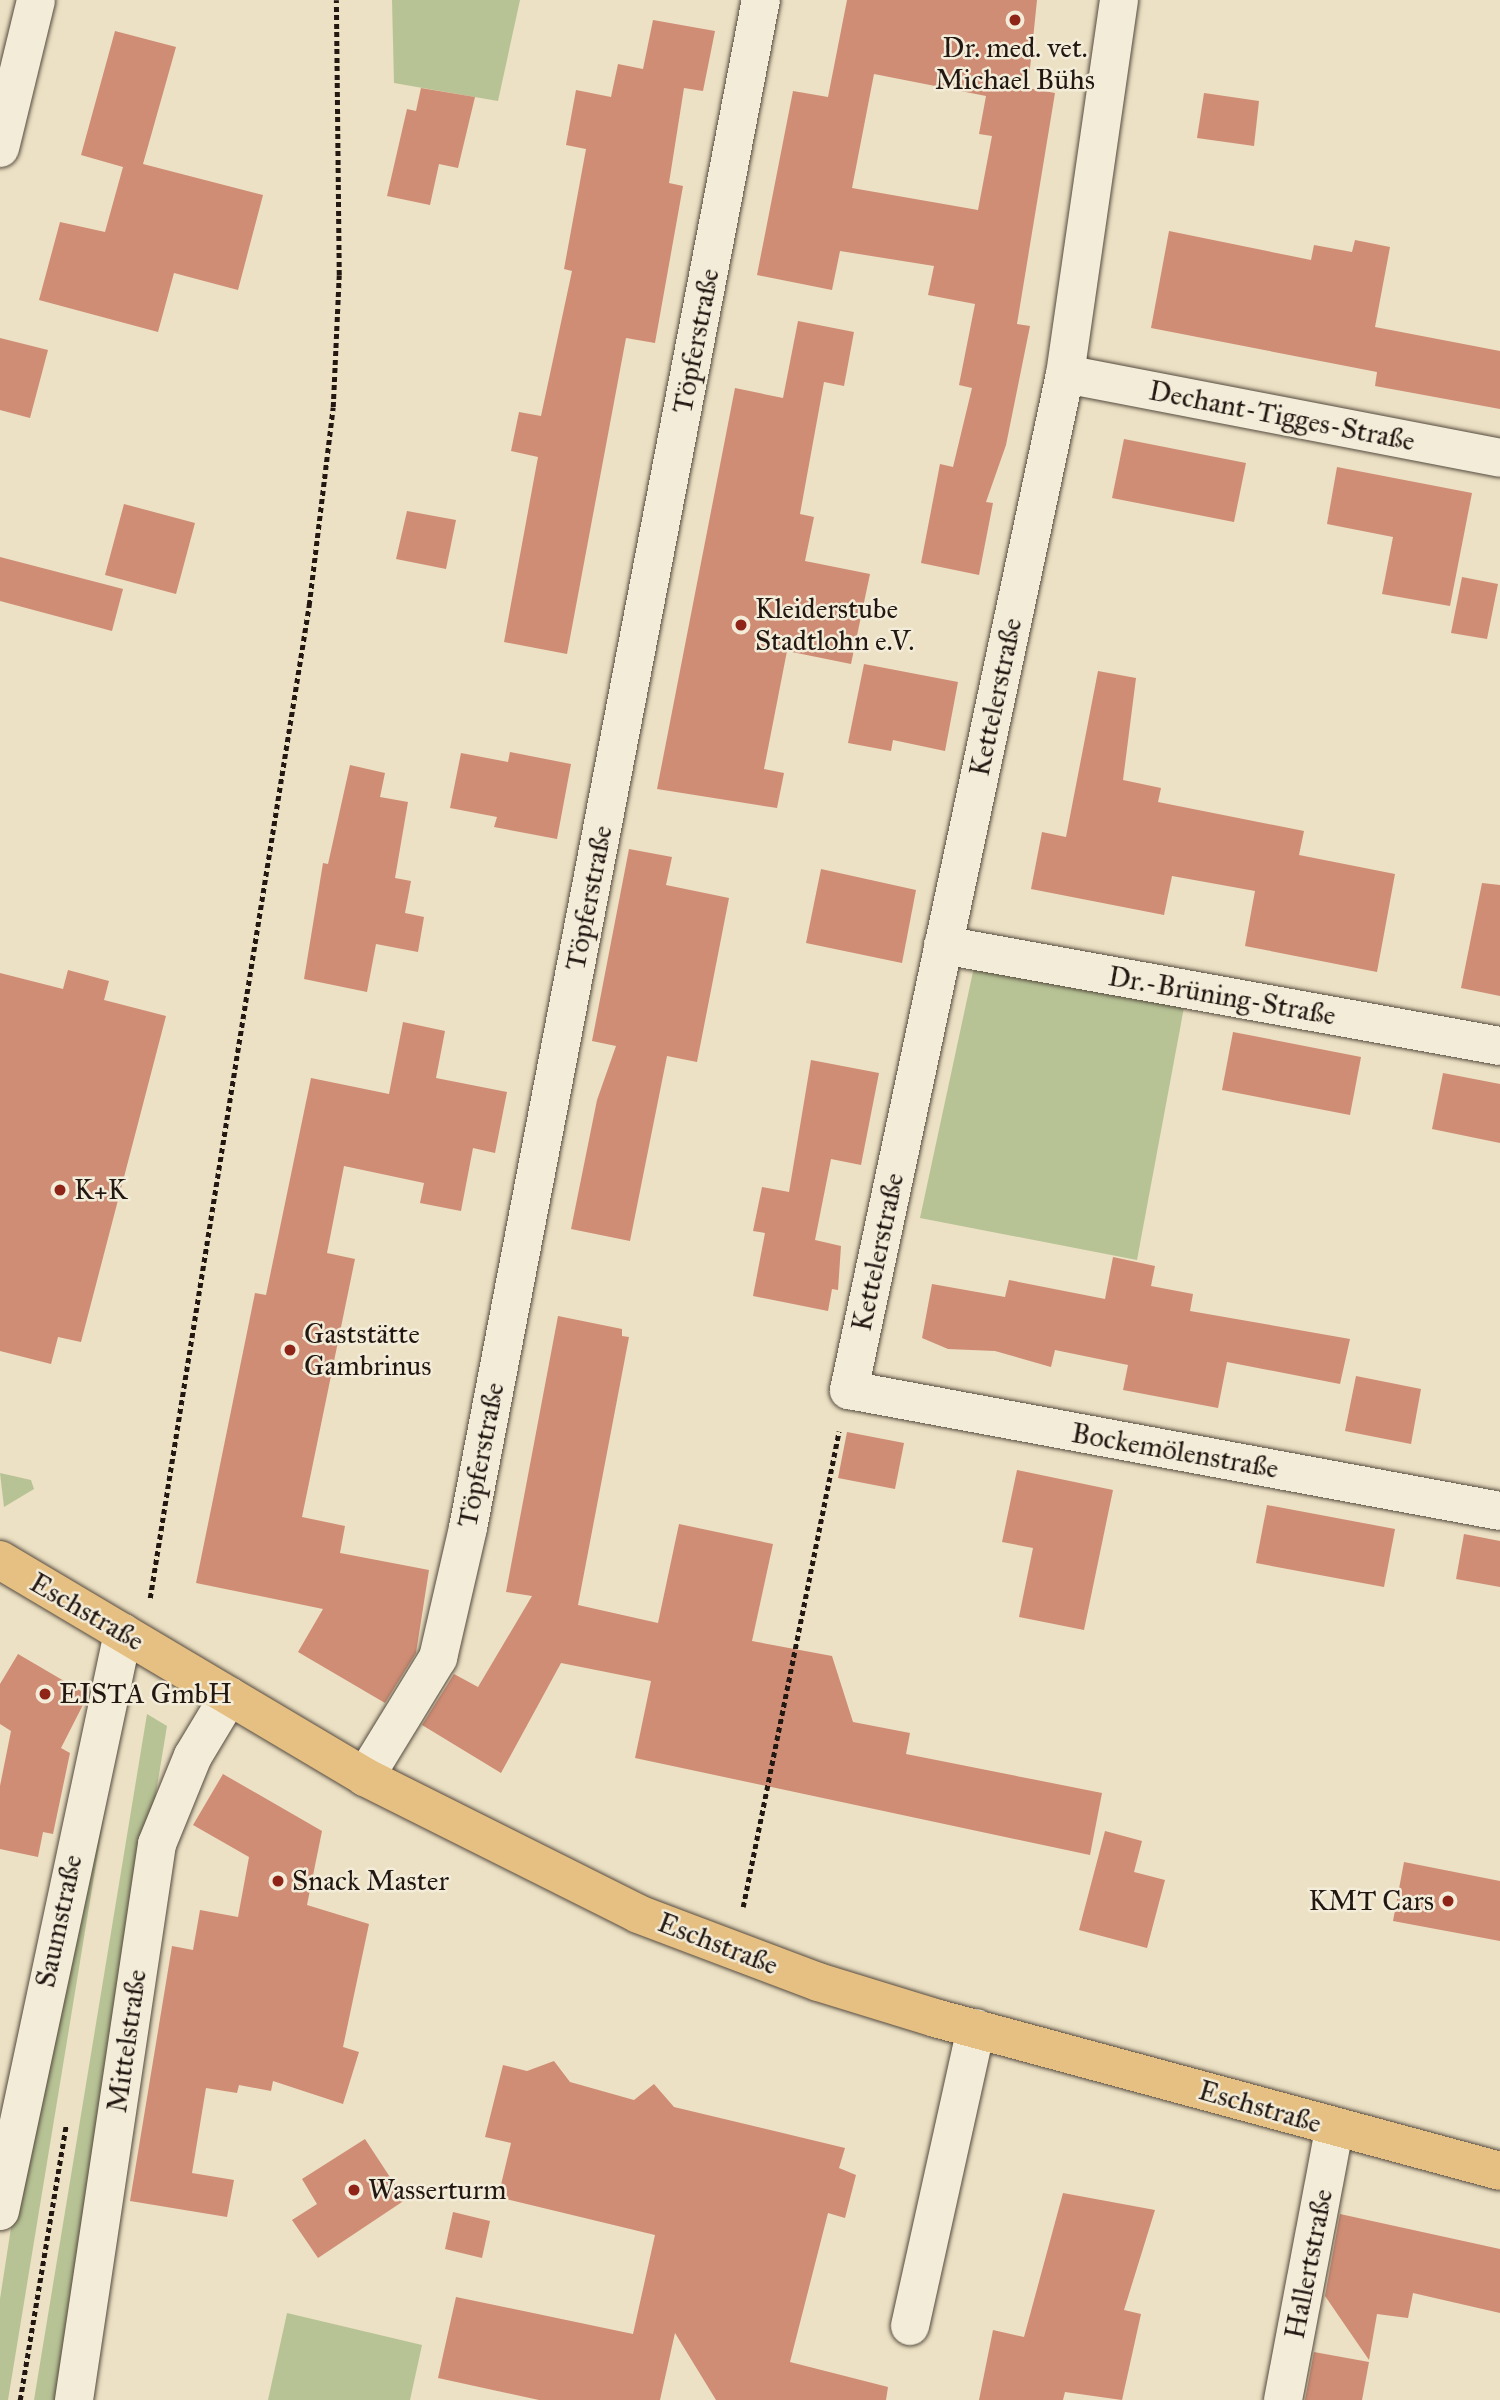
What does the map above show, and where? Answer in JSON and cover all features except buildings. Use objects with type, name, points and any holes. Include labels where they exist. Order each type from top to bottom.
[{"type":"main road","name":"Eschstraße","points":[[0,1560],[365,1777],[542,1870],[735,1951],[976,2028],[1335,2129],[1500,2171]]},
{"type":"street","points":[[0,148],[36,0]]},
{"type":"street","name":"Töpferstraße","points":[[365,1777],[438,1658],[462,1554],[761,0]]},
{"type":"street","name":"Kettelerstraße","points":[[849,1390],[1065,374],[1119,0]]},
{"type":"street","name":"Dechant-Tigges-Straße","points":[[1065,374],[1500,458]]},
{"type":"street","name":"Dr.-Brüning-Straße","points":[[943,945],[1500,1046]]},
{"type":"street","name":"Bockemölenstraße","points":[[849,1390],[1500,1511]]},
{"type":"street","name":"Saumstraße","points":[[0,2211],[134,1639]]},
{"type":"street","name":"Mittelstraße","points":[[74,2400],[157,1844],[193,1756],[229,1696]]},
{"type":"street","points":[[910,2326],[976,2028]]},
{"type":"street","name":"Hallertstraße","points":[[1283,2400],[1335,2129]]},
{"type":"path","points":[[134,1639],[307,618],[333,407],[339,275],[335,0]]},
{"type":"path","points":[[735,1951],[849,1390]]},
{"type":"path","points":[[20,2400],[68,2115]]},
{"type":"green space","points":[[392,0],[520,0],[498,101],[394,83]]},
{"type":"green space","points":[[974,967],[1185,1002],[1137,1260],[920,1218]]},
{"type":"green space","points":[[0,1473],[31,1480],[34,1489],[4,1507]]},
{"type":"green space","points":[[123,1700],[8,2400],[0,2400],[0,2299],[23,2150]]},
{"type":"green space","points":[[147,1714],[167,1726],[56,2400],[34,2400]]},
{"type":"green space","points":[[287,2313],[422,2345],[410,2400],[268,2400]]},
{"type":"place","name":"Dr. med. vet. Michael Bühs","points":[[1015,20]]},
{"type":"place","name":"Kleiderstube Stadtlohn e.V.","points":[[741,625]]},
{"type":"place","name":"K+K","points":[[60,1190]]},
{"type":"place","name":"Gaststätte Gambrinus","points":[[290,1350]]},
{"type":"place","name":"EISTA GmbH","points":[[45,1694]]},
{"type":"place","name":"Snack Master","points":[[278,1881]]},
{"type":"place","name":"KMT Cars","points":[[1448,1901]]},
{"type":"place","name":"Wasserturm","points":[[354,2190]]}]
